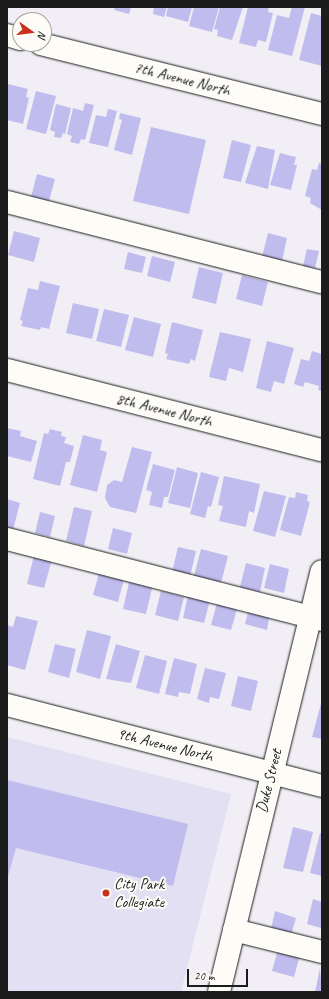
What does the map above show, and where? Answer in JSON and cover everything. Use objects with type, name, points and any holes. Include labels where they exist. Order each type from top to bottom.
[{"type":"street","name":"7th Avenue North","points":[[52,47],[322,114]]},
{"type":"street","points":[[7,202],[322,282]]},
{"type":"street","name":"8th Avenue North","points":[[7,370],[322,450]]},
{"type":"street","points":[[7,539],[316,618]]},
{"type":"street","name":"Duke Street","points":[[219,992],[271,772],[316,618],[322,570]]},
{"type":"street","name":"9th Avenue North","points":[[7,705],[322,786]]},
{"type":"street","points":[[234,930],[322,952]]},
{"type":"shaded area","name":"City Park Collegiate","points":[[7,737],[231,794],[181,992],[7,992]]},
{"type":"building","points":[[115,7],[131,7],[129,14],[114,10]]},
{"type":"building","points":[[154,7],[167,7],[164,17],[153,14]]},
{"type":"building","points":[[168,7],[192,7],[188,22],[166,16]]},
{"type":"building","points":[[194,7],[219,7],[212,32],[189,26]]},
{"type":"building","points":[[220,7],[243,7],[232,40],[217,36],[218,30],[214,29]]},
{"type":"building","points":[[248,7],[269,7],[268,12],[273,13],[266,42],[258,40],[256,47],[239,43]]},
{"type":"building","points":[[292,7],[305,7],[292,56],[268,50],[277,15],[289,18]]},
{"type":"building","points":[[311,13],[322,16],[322,66],[299,60]]},
{"type":"building","points":[[8,84],[28,89],[26,97],[29,98],[23,124],[7,120]]},
{"type":"building","points":[[36,91],[56,96],[46,134],[26,129]]},
{"type":"building","points":[[85,103],[94,105],[85,140],[81,139],[79,144],[70,142],[72,136],[67,134],[73,108],[83,111]]},
{"type":"building","points":[[56,104],[71,108],[65,134],[63,133],[61,138],[54,137],[55,132],[50,130]]},
{"type":"building","points":[[108,109],[117,111],[108,147],[89,143],[96,115],[106,117]]},
{"type":"building","points":[[120,113],[141,118],[132,155],[114,150],[122,120],[119,119]]},
{"type":"building","points":[[151,127],[206,140],[189,214],[133,201]]},
{"type":"building","points":[[232,140],[251,145],[241,182],[223,178]]},
{"type":"building","points":[[257,146],[275,150],[268,189],[245,183]]},
{"type":"building","points":[[280,153],[296,157],[294,165],[297,165],[291,190],[270,185]]},
{"type":"building","points":[[319,163],[322,164],[322,210],[310,203],[311,198],[305,196],[312,169],[317,170]]},
{"type":"building","points":[[37,174],[55,179],[49,201],[31,197]]},
{"type":"building","points":[[14,231],[40,238],[34,262],[8,255]]},
{"type":"building","points":[[268,233],[287,238],[282,261],[262,257]]},
{"type":"building","points":[[307,249],[319,251],[315,268],[303,266]]},
{"type":"building","points":[[128,252],[146,257],[142,273],[124,269]]},
{"type":"building","points":[[152,256],[175,262],[170,282],[147,276]]},
{"type":"building","points":[[199,267],[223,273],[216,304],[192,298]]},
{"type":"building","points":[[242,275],[268,282],[262,306],[236,299]]},
{"type":"building","points":[[40,281],[60,286],[49,329],[41,327],[40,330],[21,326],[23,321],[20,320],[28,288],[38,290]]},
{"type":"building","points":[[73,303],[99,309],[92,339],[66,333]]},
{"type":"building","points":[[104,309],[129,315],[121,347],[96,341]]},
{"type":"building","points":[[134,317],[161,324],[153,357],[125,350]]},
{"type":"building","points":[[172,322],[203,330],[195,361],[191,359],[189,364],[166,359],[168,354],[165,353]]},
{"type":"building","points":[[220,332],[251,339],[243,372],[229,368],[226,381],[209,377]]},
{"type":"building","points":[[267,341],[294,348],[284,384],[274,381],[271,392],[256,388]]},
{"type":"building","points":[[312,351],[322,354],[322,391],[318,390],[319,386],[305,382],[303,387],[294,384],[301,359],[309,361]]},
{"type":"building","points":[[7,428],[21,431],[20,436],[37,441],[31,462],[7,456]]},
{"type":"building","points":[[50,429],[62,432],[61,436],[66,437],[64,443],[74,446],[70,462],[66,462],[60,486],[33,479],[44,433],[48,434]]},
{"type":"building","points":[[83,435],[102,440],[100,450],[107,452],[97,492],[70,485]]},
{"type":"building","points":[[132,447],[152,452],[136,513],[110,507],[105,498],[107,485],[114,480],[122,482]]},
{"type":"building","points":[[153,464],[175,470],[168,497],[164,497],[162,508],[149,505],[152,492],[146,490]]},
{"type":"building","points":[[177,467],[198,473],[190,508],[168,503]]},
{"type":"building","points":[[201,472],[219,477],[211,507],[208,506],[205,518],[190,514]]},
{"type":"building","points":[[224,476],[260,484],[254,513],[249,511],[246,527],[219,521],[223,506],[218,505]]},
{"type":"building","points":[[264,491],[286,496],[275,537],[253,531]]},
{"type":"building","points":[[296,492],[308,495],[307,501],[310,502],[301,536],[280,530],[289,497],[295,498]]},
{"type":"building","points":[[7,499],[20,503],[13,530],[7,528]]},
{"type":"building","points":[[74,507],[92,511],[84,546],[66,541]]},
{"type":"building","points":[[40,512],[55,516],[50,537],[35,533]]},
{"type":"building","points":[[113,528],[132,533],[127,554],[108,549]]},
{"type":"building","points":[[178,547],[196,551],[190,577],[172,572]]},
{"type":"building","points":[[201,549],[228,556],[221,583],[194,576]]},
{"type":"building","points":[[35,551],[53,556],[44,588],[27,584]]},
{"type":"building","points":[[246,563],[265,568],[260,592],[240,587]]},
{"type":"building","points":[[270,564],[289,569],[284,593],[264,588]]},
{"type":"building","points":[[99,573],[124,579],[118,602],[93,595]]},
{"type":"building","points":[[130,578],[153,584],[146,614],[123,609]]},
{"type":"building","points":[[161,591],[184,597],[178,621],[155,615]]},
{"type":"building","points":[[188,595],[210,600],[204,623],[183,618]]},
{"type":"building","points":[[217,603],[237,609],[231,630],[211,625]]},
{"type":"building","points":[[249,608],[270,613],[267,630],[245,624]]},
{"type":"building","points":[[16,616],[38,621],[25,670],[7,665],[7,625],[13,627]]},
{"type":"building","points":[[87,630],[111,636],[100,679],[76,672]]},
{"type":"building","points":[[55,644],[76,649],[69,678],[48,672]]},
{"type":"building","points":[[116,644],[140,651],[131,683],[106,679]]},
{"type":"building","points":[[145,655],[167,661],[159,694],[136,688]]},
{"type":"building","points":[[174,658],[197,664],[190,694],[179,692],[178,697],[165,694]]},
{"type":"building","points":[[205,668],[226,673],[219,699],[210,697],[209,703],[197,699]]},
{"type":"building","points":[[238,676],[258,681],[251,711],[231,706]]},
{"type":"building","points":[[322,700],[322,739],[312,737]]},
{"type":"building","points":[[7,780],[188,824],[173,886],[16,848],[7,880]]},
{"type":"building","points":[[293,827],[313,832],[303,872],[283,868]]},
{"type":"building","points":[[320,833],[322,833],[322,876],[310,873]]},
{"type":"building","points":[[313,899],[322,902],[321,928],[307,924]]},
{"type":"building","points":[[275,911],[296,918],[291,935],[271,929]]},
{"type":"building","points":[[278,949],[300,955],[294,977],[272,971]]},
{"type":"building","points":[[320,968],[322,992],[315,992]]},
{"type":"place","name":"City Park Collegiate","points":[[106,893]]}]
